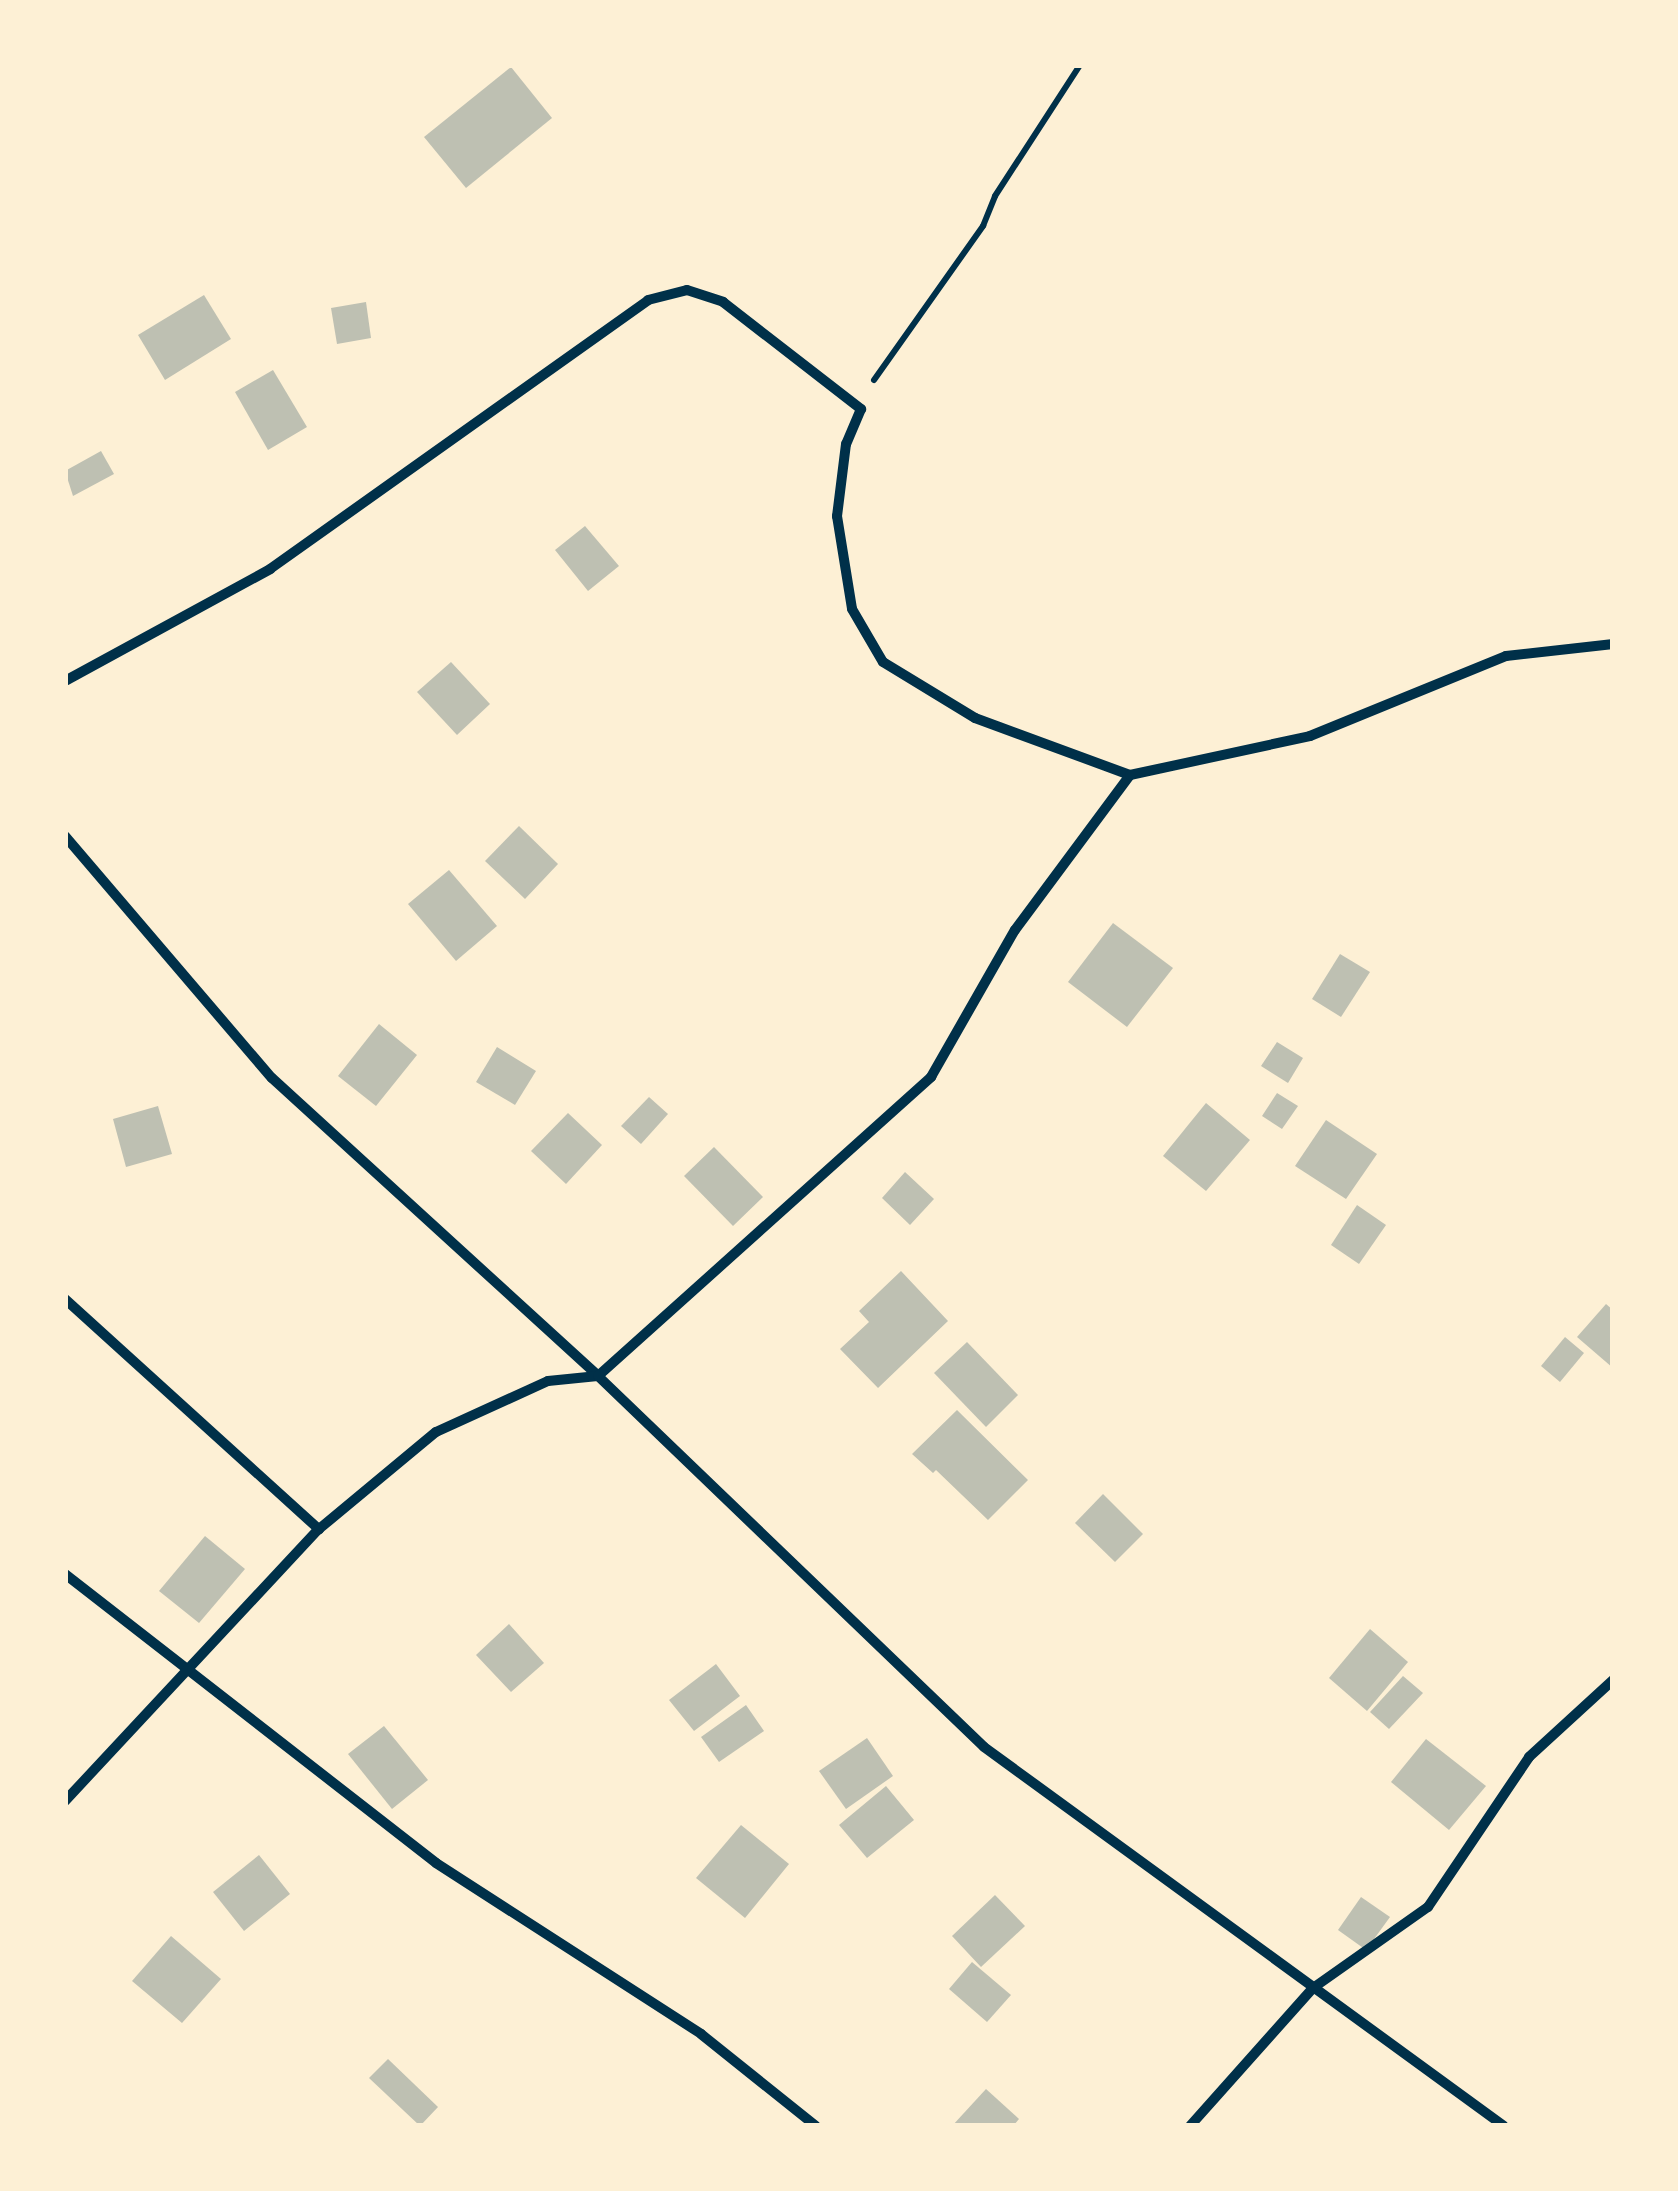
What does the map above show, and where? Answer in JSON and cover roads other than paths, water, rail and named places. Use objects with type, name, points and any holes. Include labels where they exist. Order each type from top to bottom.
[{"type":"street","points":[[65,681],[270,568],[648,300],[687,290],[723,302],[861,409],[846,444],[838,516],[852,609],[883,662],[975,718],[1130,775],[1310,736],[1506,656],[1613,644]]},
{"type":"street","points":[[65,1800],[319,1529],[436,1432],[548,1381],[598,1376],[931,1078],[1015,930],[1130,775]]},
{"type":"street","points":[[65,836],[272,1078],[598,1376],[984,1747],[1504,2126]]},
{"type":"street","points":[[65,1299],[319,1529]]},
{"type":"street","points":[[65,1574],[436,1863],[701,2034],[816,2126]]},
{"type":"street","points":[[1190,2126],[1313,1988],[1428,1907],[1529,1757],[1613,1680]]}]
